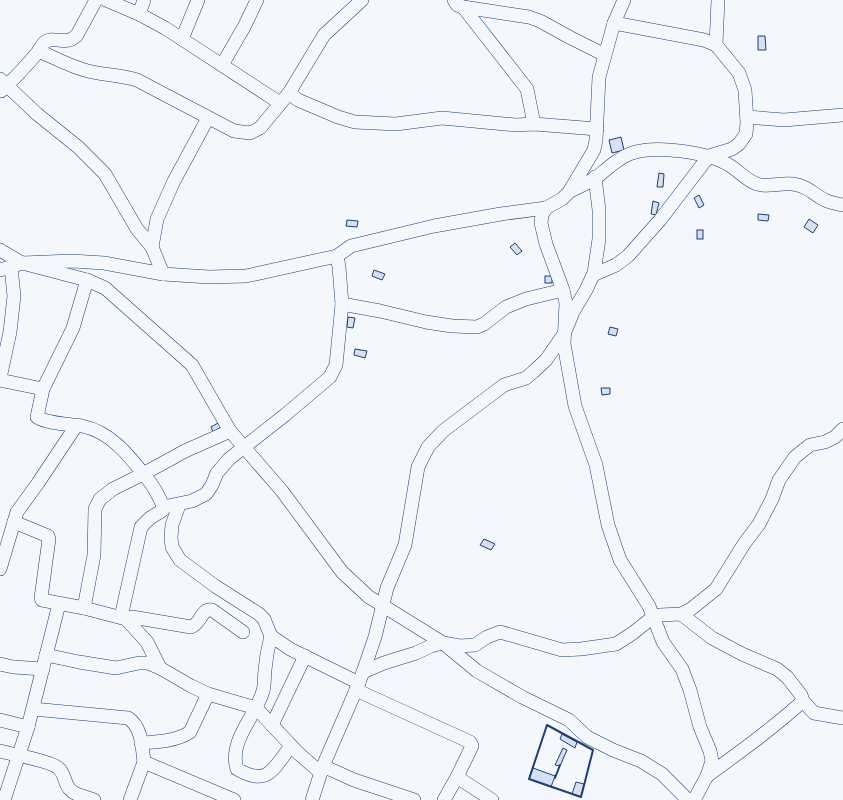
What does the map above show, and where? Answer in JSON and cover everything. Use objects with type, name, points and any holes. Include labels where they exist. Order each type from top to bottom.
[{"type":"street","points":[[96,0],[73,40],[50,40],[45,42],[39,51],[2,86],[78,147],[104,174],[137,229],[152,247],[162,274]]},
{"type":"street","points":[[106,0],[139,14],[182,39],[280,103]]},
{"type":"street","points":[[139,14],[144,0]]},
{"type":"street","points":[[182,39],[198,0]]},
{"type":"street","points":[[222,65],[244,27],[257,0]]},
{"type":"street","points":[[39,51],[86,71],[137,80],[234,131],[250,133],[260,128],[289,92],[324,35],[362,0]]},
{"type":"street","points":[[11,266],[72,261],[104,263],[162,274],[209,277],[246,276],[337,256],[351,246],[420,230],[501,214],[546,208],[562,199],[569,192],[594,150],[597,129],[599,77],[614,23],[624,0]]},
{"type":"street","points":[[716,45],[718,0]]},
{"type":"street","points":[[458,4],[527,89],[534,124]]},
{"type":"street","points":[[458,4],[529,17],[540,21],[605,55]]},
{"type":"street","points":[[593,275],[616,265],[628,256],[660,220],[709,156],[732,149],[739,144],[746,134],[747,117],[745,90],[739,73],[716,45],[704,40],[614,23]]},
{"type":"street","points":[[289,92],[298,100],[338,117],[355,122],[396,124],[442,118],[516,125],[534,124],[597,129]]},
{"type":"street","points":[[747,117],[784,120],[843,115]]},
{"type":"street","points":[[152,247],[157,220],[162,207],[174,181],[208,118]]},
{"type":"street","points":[[569,192],[596,178],[617,160],[633,153],[657,150],[687,151],[709,156],[729,165],[757,184],[765,186],[782,183],[793,184],[809,188],[826,200],[843,205]]},
{"type":"street","points":[[312,800],[322,770],[359,682],[375,637],[387,588],[405,544],[418,467],[428,447],[442,431],[504,385],[526,378],[546,360],[564,334],[573,312],[593,275],[599,239],[599,210],[596,178]]},
{"type":"street","points":[[546,208],[542,215],[541,223],[546,244],[563,290],[566,303],[564,344],[575,406],[596,465],[608,525],[620,560],[649,606],[663,642],[682,669],[690,690],[700,727],[710,751],[712,761],[707,776],[694,800]]},
{"type":"street","points":[[0,250],[11,266],[14,296],[10,332],[0,379],[43,389]]},
{"type":"street","points":[[124,618],[141,527],[150,518],[163,510],[164,507],[192,501],[206,494],[222,465],[330,377],[336,365],[342,304],[337,256]]},
{"type":"street","points":[[11,266],[87,280],[104,288],[192,365],[230,431],[282,491],[342,572],[369,597],[443,643],[477,671],[569,720],[587,737],[613,750],[641,761],[662,774],[688,800]]},
{"type":"street","points":[[87,280],[73,328],[43,389],[37,417],[64,424],[90,428],[112,439],[131,458],[151,484],[164,507]]},
{"type":"street","points":[[342,304],[380,310],[426,322],[452,326],[477,327],[484,324],[506,307],[526,299],[563,290]]},
{"type":"street","points":[[0,569],[17,512],[76,426]]},
{"type":"street","points":[[359,682],[384,663],[443,643],[460,646],[474,645],[487,637],[500,632],[562,650],[581,649],[616,644],[633,633],[653,616],[660,614],[681,614],[691,609],[716,589],[744,544],[759,524],[772,499],[779,480],[795,457],[810,445],[825,442],[835,437],[843,428]]},
{"type":"street","points":[[84,608],[94,555],[95,509],[98,502],[113,489],[185,451],[230,431]]},
{"type":"street","points":[[179,505],[172,525],[171,538],[172,547],[180,560],[215,586],[259,614],[264,619],[271,636],[305,656],[359,682],[470,742],[472,746],[444,800]]},
{"type":"street","points":[[14,522],[49,537],[50,540],[41,599],[124,618],[132,617],[191,627],[195,626],[206,610],[209,609],[242,632]]},
{"type":"street","points":[[4,800],[20,756],[59,604]]},
{"type":"street","points":[[681,614],[712,638],[742,654],[777,669],[788,677],[801,695],[803,701],[814,713],[843,718]]},
{"type":"street","points":[[124,618],[147,642],[160,668]]},
{"type":"street","points":[[271,636],[266,655],[263,692],[237,746],[235,760],[237,769],[258,778],[267,775],[291,746]]},
{"type":"street","points":[[46,655],[116,668],[144,663],[160,668],[208,694],[256,708],[291,746],[322,770],[414,800]]},
{"type":"street","points":[[272,725],[305,656]]},
{"type":"street","points":[[0,664],[13,667],[43,668]]},
{"type":"street","points":[[142,743],[185,736],[190,732],[208,694]]},
{"type":"street","points":[[707,776],[778,723],[803,701]]},
{"type":"street","points":[[33,709],[128,718],[134,721],[142,743],[144,762],[130,800]]},
{"type":"street","points":[[0,720],[28,727]]},
{"type":"street","points":[[0,751],[57,767],[60,770],[70,791],[86,799]]},
{"type":"street","points":[[144,762],[234,800]]},
{"type":"street","points":[[457,777],[492,800]]},
{"type":"building","points":[[758,36],[765,36],[766,50],[758,50]]},
{"type":"building","points":[[621,137],[624,150],[612,153],[609,140]]},
{"type":"building","points":[[659,173],[664,174],[663,187],[657,187]]},
{"type":"building","points":[[699,195],[704,205],[699,208],[694,198]]},
{"type":"building","points":[[653,201],[659,203],[656,215],[651,214]]},
{"type":"building","points":[[758,214],[769,215],[768,221],[758,220]]},
{"type":"building","points":[[809,219],[818,225],[813,233],[804,227]]},
{"type":"building","points":[[347,220],[358,221],[357,227],[346,226]]},
{"type":"building","points":[[697,230],[703,230],[703,239],[697,239]]},
{"type":"building","points":[[515,243],[522,251],[517,255],[510,247]]},
{"type":"building","points":[[374,270],[385,274],[382,280],[372,276]]},
{"type":"building","points":[[545,276],[552,276],[552,283],[545,283]]},
{"type":"building","points":[[348,317],[355,318],[353,328],[347,327]]},
{"type":"building","points":[[610,327],[618,329],[616,336],[608,334]]},
{"type":"building","points":[[355,349],[367,351],[365,358],[354,355]]},
{"type":"building","points":[[601,388],[610,388],[610,394],[602,395]]},
{"type":"building","points":[[218,423],[221,427],[213,432],[211,427]]},
{"type":"building","points":[[484,539],[495,544],[491,550],[480,545]]},
{"type":"building","points":[[562,734],[577,742],[575,748],[560,739]]},
{"type":"building","points":[[563,748],[567,750],[560,766],[555,765]]},
{"type":"building","points":[[533,768],[555,776],[551,787],[529,779]]},
{"type":"building","points":[[576,782],[584,784],[581,797],[572,794]]},
{"type":"wall","points":[[547,725],[593,750],[581,797],[529,779],[547,725]]},
{"type":"wall","points":[[555,778],[560,765]]}]
